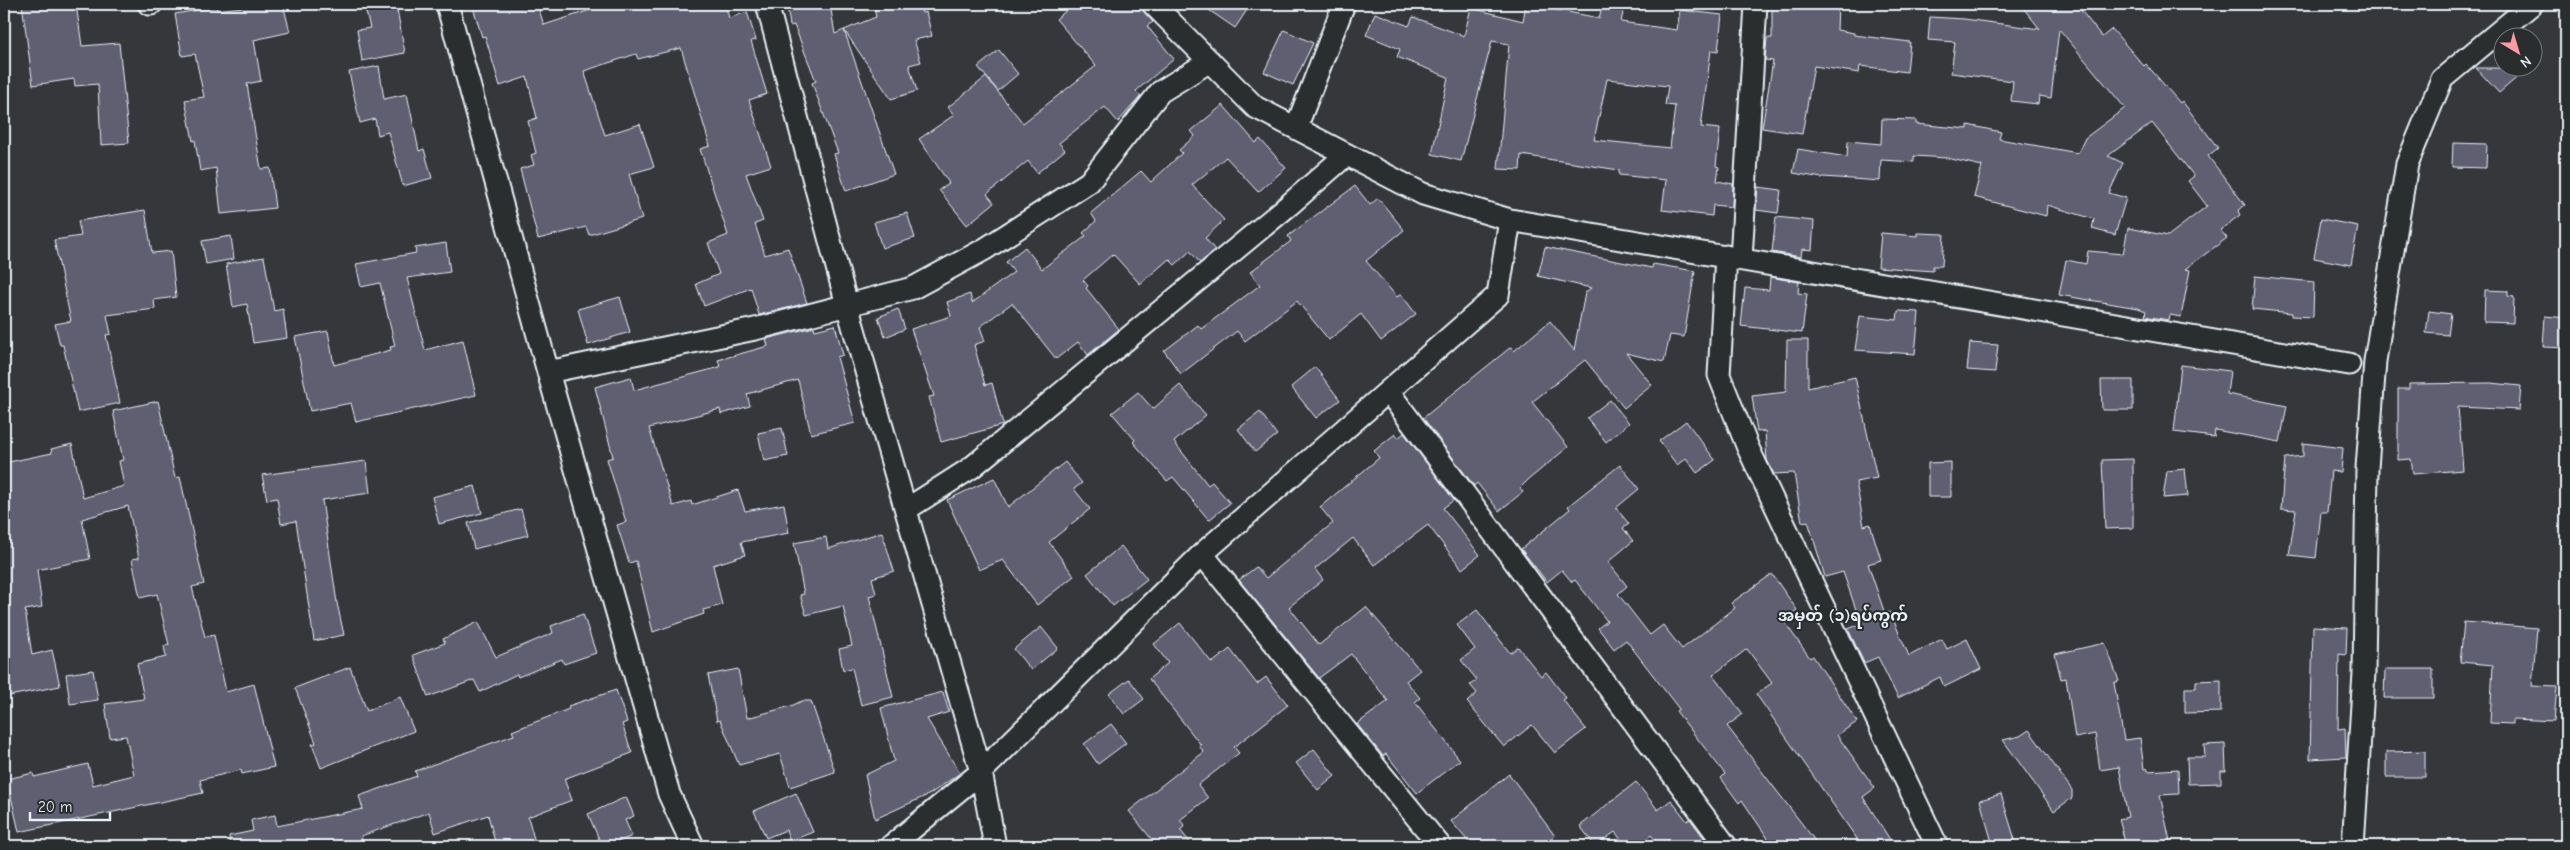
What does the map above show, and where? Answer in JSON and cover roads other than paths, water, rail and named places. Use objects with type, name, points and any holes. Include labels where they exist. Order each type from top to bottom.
[{"type":"street","points":[[447,4],[548,372],[669,794],[693,846]]},
{"type":"street","points":[[767,4],[847,305],[982,772],[995,846]]},
{"type":"street","points":[[1153,4],[1256,107],[1423,194],[1510,220],[2349,364]]},
{"type":"street","points":[[1296,128],[1344,4]]},
{"type":"street","points":[[1756,4],[1734,258],[1719,375],[1748,448],[1937,846]]},
{"type":"street","points":[[2353,846],[2364,672],[2367,468],[2375,361],[2407,164],[2442,79],[2532,4]]},
{"type":"street","points":[[548,372],[755,329],[913,288],[985,248],[1088,182],[1160,92],[1210,61]]},
{"type":"street","points":[[907,508],[972,468],[1289,205],[1346,155]]},
{"type":"street","points":[[891,846],[982,772],[1202,554],[1498,295],[1510,220]]},
{"type":"street","points":[[1388,391],[1726,846]]},
{"type":"street","points":[[1202,554],[1440,846]]},
{"type":"district","name":"အမှတ် (၁)ရပ်ကွက်","points":[[1843,616]]}]
